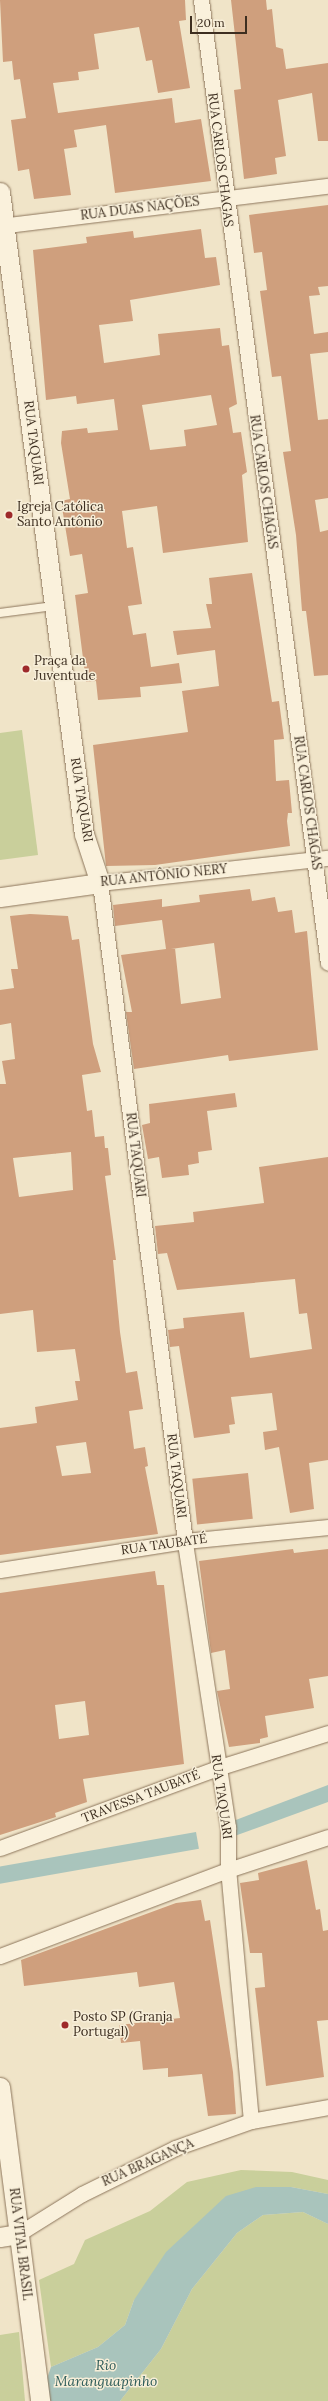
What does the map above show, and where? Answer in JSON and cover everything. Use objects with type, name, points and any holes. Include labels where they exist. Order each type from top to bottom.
[{"type":"street","name":"RUA CARLOS CHAGAS","points":[[201,0],[225,199],[321,858],[328,963]]},
{"type":"street","name":"RUA DUAS NAÇÕES","points":[[2,226],[328,186]]},
{"type":"street","name":"RUA TAQUARI","points":[[0,192],[2,226],[84,834],[100,882],[185,1540],[217,1768],[228,1827],[228,1870],[251,2121]]},
{"type":"street","name":"RUA ANTÔNIO NERY","points":[[0,898],[100,882],[321,858]]},
{"type":"street","name":"RUA TAUBATÉ","points":[[0,1570],[185,1540],[328,1527]]},
{"type":"street","name":"TRAVESSA TAUBATÉ","points":[[0,1848],[217,1768],[328,1733]]},
{"type":"street","points":[[0,1956],[228,1870],[328,1837]]},
{"type":"street","name":"RUA VITAL BRASIL","points":[[0,2088],[9,2235],[34,2357],[40,2401]]},
{"type":"street","name":"RUA BRAGANÇA","points":[[9,2235],[131,2168],[251,2121],[328,2107]]},
{"type":"lane","points":[[0,613],[54,606]]},
{"type":"green space","points":[[22,730],[38,855],[0,860],[0,733]]},
{"type":"green space","points":[[241,2170],[292,2172],[328,2180],[328,2194],[291,2187],[134,2300],[125,2325],[98,2347],[51,2367],[39,2280],[74,2264],[85,2240],[150,2211],[187,2182]]},
{"type":"green space","points":[[303,2212],[328,2224],[328,2401],[120,2401],[161,2349],[192,2289],[237,2233],[263,2215]]},
{"type":"green space","points":[[19,2332],[25,2401],[0,2401],[0,2335]]},
{"type":"water","points":[[328,1785],[328,1802],[229,1838],[228,1823]]},
{"type":"water","points":[[196,1832],[199,1849],[0,1884],[0,1867]]},
{"type":"water","name":"Rio Maranguapinho","points":[[256,2187],[291,2187],[328,2194],[328,2224],[303,2212],[263,2215],[237,2233],[192,2289],[161,2349],[120,2401],[39,2401],[51,2367],[98,2347],[125,2325],[134,2300],[166,2252],[226,2196]]},
{"type":"building","points":[[0,0],[185,0],[186,20],[179,21],[190,88],[158,93],[152,60],[146,61],[139,27],[94,34],[99,69],[78,72],[79,80],[53,83],[58,113],[172,98],[175,123],[201,119],[211,181],[115,193],[106,125],[74,130],[77,147],[64,149],[71,195],[34,199],[29,169],[18,171],[11,120],[26,118],[20,79],[14,80],[12,61],[3,62]]},
{"type":"building","points":[[231,0],[266,0],[267,10],[272,9],[276,47],[283,49],[286,69],[328,63],[328,141],[318,141],[312,93],[278,100],[286,156],[275,158],[277,174],[244,179],[234,90],[241,89]]},
{"type":"building","points":[[328,205],[328,286],[318,287],[320,295],[309,296],[314,334],[328,332],[328,352],[310,354],[318,420],[328,419],[328,498],[315,500],[320,532],[328,530],[328,675],[314,676],[306,611],[302,611],[296,535],[283,452],[291,451],[281,376],[272,377],[260,291],[267,290],[262,252],[254,253],[249,215]]},
{"type":"building","points":[[201,229],[205,258],[216,257],[220,285],[130,300],[133,321],[99,325],[104,363],[160,355],[158,334],[220,328],[222,346],[229,345],[237,404],[229,408],[233,433],[241,432],[247,472],[242,475],[248,542],[163,553],[157,506],[122,511],[127,548],[133,547],[142,604],[128,606],[133,635],[146,633],[151,667],[179,663],[182,683],[140,687],[141,697],[98,700],[96,681],[86,682],[75,595],[88,593],[82,554],[70,556],[61,501],[70,499],[61,443],[62,431],[87,428],[88,433],[118,430],[114,399],[77,404],[76,396],[46,400],[33,250],[87,243],[86,237],[133,231],[134,238]],"holes":[[[211,395],[217,425],[184,430],[186,446],[150,450],[142,405]]]},
{"type":"building","points":[[252,573],[272,702],[279,701],[284,739],[274,740],[276,781],[289,780],[292,813],[288,813],[287,821],[290,846],[155,865],[106,866],[93,745],[188,732],[182,691],[219,686],[215,650],[177,655],[173,631],[211,628],[206,604],[212,604],[209,578]]},
{"type":"building","points":[[250,889],[252,901],[275,897],[278,912],[292,910],[295,933],[307,931],[318,1050],[229,1061],[228,1055],[134,1069],[126,1012],[132,1012],[121,955],[166,949],[162,920],[115,926],[113,905],[162,899],[162,907],[200,902],[199,895]],"holes":[[[214,943],[221,998],[181,1004],[175,948]]]},
{"type":"building","points":[[30,914],[68,916],[72,940],[79,939],[93,1044],[101,1072],[82,1075],[87,1111],[92,1110],[95,1137],[104,1136],[105,1148],[108,1148],[111,1175],[105,1176],[116,1260],[113,1260],[120,1332],[126,1373],[137,1371],[143,1409],[129,1411],[134,1449],[145,1447],[148,1466],[145,1467],[158,1534],[0,1555],[0,1428],[37,1423],[35,1407],[78,1400],[75,1381],[80,1381],[75,1349],[37,1352],[33,1310],[0,1314],[0,1084],[6,1084],[2,1061],[15,1059],[11,1023],[0,1025],[0,990],[14,988],[11,969],[18,969],[10,916]],"holes":[[[71,1152],[73,1190],[19,1197],[13,1158]],[[86,1442],[91,1473],[62,1476],[56,1446]]]},
{"type":"building","points":[[235,1093],[237,1107],[207,1111],[212,1150],[198,1152],[199,1163],[188,1165],[189,1175],[162,1178],[159,1157],[148,1159],[142,1125],[150,1123],[149,1104]]},
{"type":"building","points":[[328,1157],[328,1460],[309,1463],[314,1509],[290,1513],[279,1447],[265,1450],[263,1432],[277,1430],[272,1393],[231,1397],[235,1424],[229,1425],[230,1433],[194,1438],[179,1346],[170,1347],[168,1330],[184,1328],[183,1318],[244,1312],[250,1358],[312,1349],[307,1313],[299,1314],[295,1279],[177,1290],[167,1253],[158,1254],[155,1226],[194,1222],[193,1212],[264,1203],[259,1167]]},
{"type":"building","points":[[248,1473],[253,1519],[197,1525],[192,1479]]},
{"type":"building","points":[[293,1549],[294,1553],[328,1549],[328,1676],[309,1679],[314,1708],[265,1716],[268,1737],[260,1739],[260,1743],[229,1747],[217,1691],[230,1689],[225,1650],[211,1653],[199,1561]]},
{"type":"building","points":[[155,1571],[157,1585],[164,1585],[184,1764],[83,1779],[87,1802],[55,1813],[56,1817],[0,1835],[0,1593]],"holes":[[[85,1701],[89,1735],[59,1739],[55,1705]]]},
{"type":"building","points":[[307,1860],[316,1910],[320,1909],[323,1931],[328,1930],[328,2020],[317,2021],[324,2077],[266,2086],[255,1988],[265,1987],[262,1953],[250,1953],[240,1883],[259,1880],[258,1873]]},
{"type":"building","points":[[201,1900],[205,1921],[210,1920],[233,2072],[236,2114],[208,2116],[202,2074],[168,2077],[168,2068],[143,2070],[140,2041],[121,2043],[119,2025],[180,2018],[174,1982],[139,1987],[137,1972],[24,1986],[21,1960],[176,1903]]},
{"type":"place","name":"Igreja Católica Santo Antônio","points":[[9,515]]},
{"type":"place","name":"Praça da Juventude","points":[[26,669]]},
{"type":"place","name":"Posto SP (Granja Portugal)","points":[[65,2025]]}]
